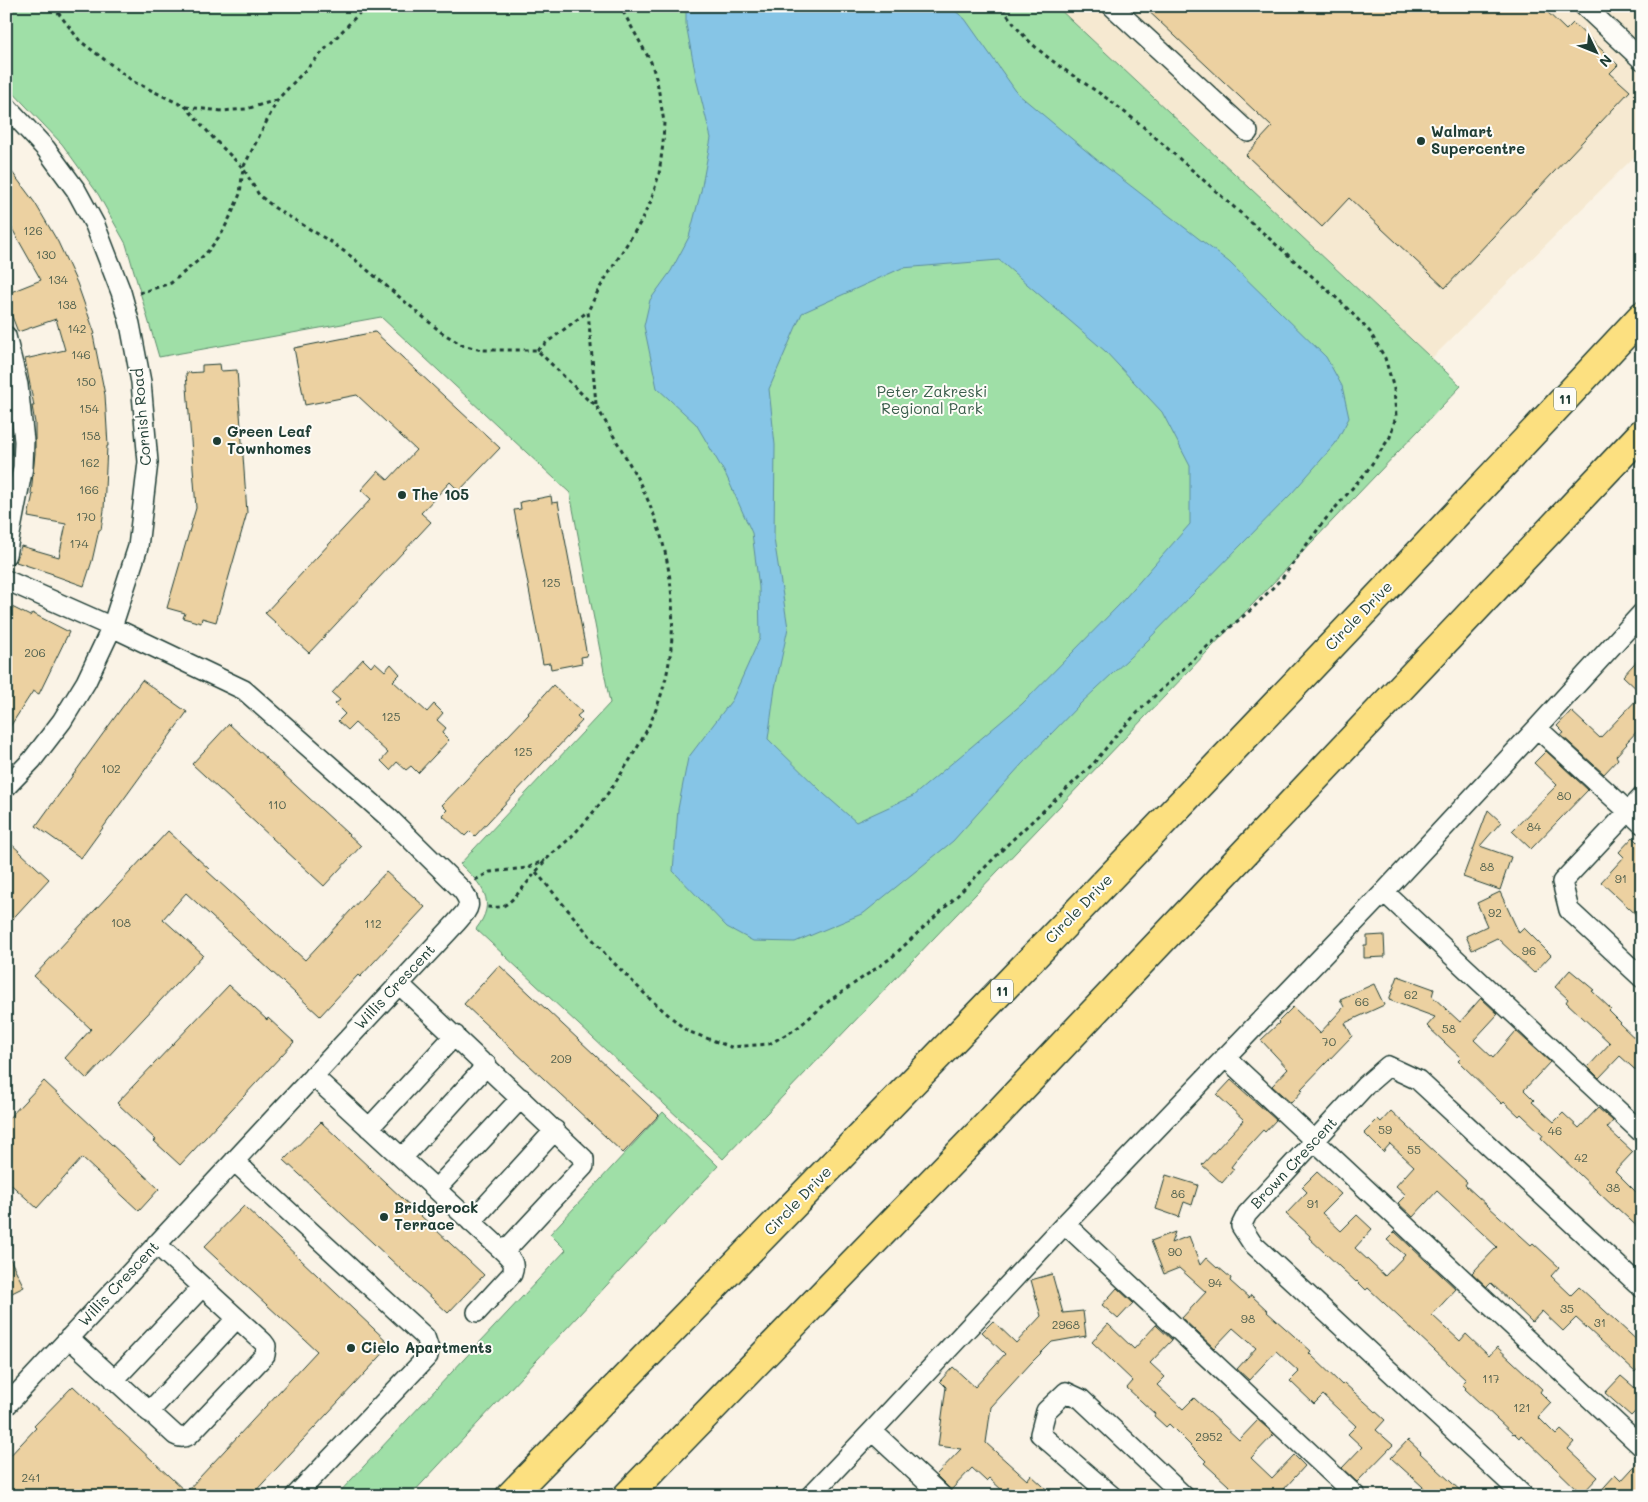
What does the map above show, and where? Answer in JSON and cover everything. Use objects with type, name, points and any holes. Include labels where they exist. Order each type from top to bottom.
[{"type":"highway","points":[[1488,481],[1642,299]]},
{"type":"highway","name":"Circle Drive","points":[[510,1496],[944,1051],[1488,481],[1642,316]]},
{"type":"highway","points":[[627,1496],[985,1127],[1642,433]]},
{"type":"street","points":[[1112,6],[1248,132]]},
{"type":"street","points":[[1584,6],[1642,60]]},
{"type":"street","name":"Cornish Road","points":[[6,106],[46,149],[76,190],[95,225],[121,292],[130,324],[141,382],[148,462],[138,548],[112,627],[86,682],[62,721],[32,760],[6,787]]},
{"type":"street","points":[[6,336],[18,385],[24,441],[23,466],[6,554]]},
{"type":"street","points":[[6,580],[112,627]]},
{"type":"street","points":[[810,1496],[1065,1224],[1384,892],[1642,613]]},
{"type":"street","name":"Willis Crescent","points":[[6,1406],[469,908],[469,900],[462,890],[389,818],[244,690],[112,627]]},
{"type":"street","points":[[1537,728],[1635,818]]},
{"type":"street","points":[[1642,797],[1635,818],[1562,882],[1569,910],[1642,978]]},
{"type":"street","points":[[1384,892],[1642,1133]]},
{"type":"street","points":[[399,984],[583,1156],[584,1166],[504,1252]]},
{"type":"street","points":[[369,1128],[454,1035]]},
{"type":"street","points":[[1225,1058],[1642,1447]]},
{"type":"street","points":[[402,1158],[487,1066]]},
{"type":"street","name":"Brown Crescent","points":[[1524,1496],[1252,1242],[1241,1226],[1247,1214],[1365,1086],[1388,1066],[1418,1080],[1642,1288]]},
{"type":"street","points":[[313,1076],[514,1262],[512,1274],[477,1312]]},
{"type":"street","points":[[436,1189],[521,1098]]},
{"type":"street","points":[[471,1222],[555,1130]]},
{"type":"street","points":[[234,1161],[424,1338],[429,1349],[428,1356],[295,1496]]},
{"type":"street","points":[[1065,1224],[1356,1496]]},
{"type":"street","points":[[69,1338],[179,1437],[188,1436],[265,1355],[266,1346],[263,1342],[156,1244]]},
{"type":"street","points":[[114,1380],[202,1286]]},
{"type":"street","points":[[149,1412],[237,1318]]},
{"type":"street","points":[[1112,1496],[1040,1434],[1046,1411],[1066,1392],[1081,1399],[1184,1496]]},
{"type":"street","points":[[872,1431],[942,1496]]},
{"type":"path","points":[[53,6],[80,41],[134,82],[186,107],[222,111],[246,109],[278,99]]},
{"type":"path","points":[[150,290],[171,283],[189,269],[200,260],[222,233],[240,194],[243,168],[278,99],[366,6]]},
{"type":"path","points":[[186,107],[243,168],[259,195],[275,208],[352,257],[441,332],[462,345],[482,350],[537,350],[588,311],[599,289],[640,223],[651,200],[659,174],[664,122],[657,81],[651,62],[620,6]]},
{"type":"path","points":[[536,872],[605,954],[650,999],[688,1031],[730,1047],[768,1044],[796,1029],[829,1002],[891,958],[1094,763],[1118,733],[1144,707],[1201,652],[1253,608],[1284,577],[1324,521],[1367,471],[1390,437],[1396,416],[1394,389],[1385,358],[1370,332],[1341,302],[1139,123],[1035,48],[1009,19],[1002,6]]},
{"type":"path","points":[[487,907],[504,906],[527,884],[545,860],[577,832],[603,801],[628,764],[646,730],[659,700],[670,650],[672,600],[669,569],[650,506],[640,484],[596,405],[588,311]]},
{"type":"path","points":[[537,350],[587,399],[596,405]]},
{"type":"path","points":[[478,877],[490,872],[528,868],[545,860]]},
{"type":"shaded area","name":"Walmart Supercentre","points":[[1056,6],[1642,6],[1642,149],[1432,358]]},
{"type":"green space","name":"Peter Zakreski Regional Park","points":[[6,6],[1056,6],[1461,386],[723,1159],[476,929],[483,919],[486,902],[481,886],[460,864],[610,703],[570,493],[381,317],[159,357],[126,244],[98,194],[62,144],[6,85]]},
{"type":"green space","points":[[663,1112],[718,1166],[410,1496],[336,1496],[566,1250],[550,1234]]},
{"type":"water","points":[[686,6],[949,6],[965,19],[1018,94],[1096,159],[1229,262],[1326,357],[1342,386],[1349,418],[1335,444],[1292,493],[1145,643],[1080,704],[1021,765],[953,841],[864,913],[795,942],[753,941],[727,927],[673,871],[678,809],[688,758],[732,700],[760,638],[759,587],[752,533],[726,475],[696,424],[657,388],[644,326],[650,300],[671,271],[689,237],[701,191],[711,138],[697,82],[686,24]],"holes":[[[999,260],[1105,351],[1162,412],[1190,466],[1190,524],[1119,605],[1022,704],[913,796],[856,822],[824,794],[768,739],[775,688],[788,628],[774,539],[775,445],[769,389],[802,313],[902,268]]]},
{"type":"building","name":"Walmart Supercentre","points":[[1143,6],[1541,6],[1566,30],[1573,23],[1618,65],[1610,73],[1630,91],[1445,288],[1349,198],[1322,227],[1246,155],[1272,127]]},
{"type":"building","points":[[6,164],[35,203],[58,242],[77,283],[95,334],[93,335],[105,395],[108,446],[101,530],[99,530],[84,586],[16,562],[21,546],[59,557],[66,524],[28,517],[33,494],[31,494],[35,453],[35,423],[32,406],[34,406],[25,359],[65,350],[56,319],[18,332],[6,301],[6,294],[41,280],[6,218]]},
{"type":"building","name":"The 105","points":[[375,332],[500,448],[459,491],[450,482],[421,513],[431,522],[309,653],[265,613],[371,499],[361,490],[378,471],[388,480],[416,450],[357,395],[305,405],[294,348]]},
{"type":"building","name":"Green Leaf Townhomes","points":[[220,364],[221,371],[237,370],[247,513],[216,622],[202,618],[201,623],[183,618],[185,613],[167,608],[196,508],[186,373],[202,372],[202,365]]},
{"type":"building","points":[[551,496],[552,503],[558,502],[587,656],[581,657],[582,663],[551,669],[550,663],[543,664],[514,510],[521,509],[520,502]]},
{"type":"building","points":[[6,604],[30,616],[32,613],[69,632],[39,694],[33,691],[6,733]]},
{"type":"building","points":[[1642,655],[1642,694],[1623,676]]},
{"type":"building","points":[[363,659],[371,667],[375,662],[385,671],[391,664],[400,674],[393,681],[427,712],[434,704],[443,713],[437,720],[446,728],[442,733],[449,740],[418,773],[411,766],[406,770],[397,762],[390,770],[381,761],[388,753],[355,723],[348,730],[338,721],[345,714],[335,704],[340,700],[332,693]]},
{"type":"building","points":[[142,680],[187,712],[81,858],[36,826]]},
{"type":"building","points":[[553,685],[582,712],[577,716],[582,721],[475,836],[470,831],[465,836],[442,815],[447,810],[442,805],[529,714]]},
{"type":"building","points":[[1642,694],[1642,726],[1626,743],[1616,756],[1618,759],[1604,774],[1561,735],[1564,733],[1557,726],[1571,711],[1600,738]]},
{"type":"building","points":[[229,724],[361,846],[324,886],[192,764]]},
{"type":"building","points":[[1546,751],[1588,790],[1531,849],[1512,831],[1557,785],[1534,763]]},
{"type":"building","points":[[1488,810],[1501,822],[1480,846],[1511,857],[1500,890],[1463,877]]},
{"type":"building","points":[[168,831],[209,869],[207,871],[305,960],[386,872],[425,907],[360,977],[358,975],[320,1016],[186,893],[163,919],[203,955],[87,1079],[65,1058],[91,1029],[34,976]]},
{"type":"building","points":[[1633,837],[1642,846],[1642,920],[1601,882],[1624,857],[1619,852]]},
{"type":"building","points":[[6,839],[49,879],[6,926]]},
{"type":"building","points":[[1500,892],[1519,933],[1524,928],[1551,955],[1534,973],[1497,938],[1472,950],[1466,936],[1487,926],[1477,903]]},
{"type":"building","points":[[1384,935],[1385,957],[1364,958],[1364,945],[1367,945],[1367,936]]},
{"type":"building","points":[[499,965],[659,1115],[623,1153],[464,1004]]},
{"type":"building","points":[[1570,970],[1594,990],[1592,991],[1611,1009],[1609,1011],[1620,1024],[1642,1045],[1642,1076],[1620,1056],[1599,1078],[1588,1067],[1610,1043],[1566,1002],[1568,999],[1555,987]]},
{"type":"building","points":[[1398,976],[1434,989],[1432,996],[1460,1022],[1481,998],[1498,1014],[1474,1040],[1493,1058],[1516,1031],[1550,1062],[1524,1090],[1534,1100],[1532,1102],[1554,1122],[1563,1113],[1579,1128],[1598,1108],[1613,1121],[1607,1128],[1633,1152],[1615,1171],[1642,1198],[1642,1231],[1541,1138],[1543,1135],[1521,1114],[1519,1116],[1504,1102],[1502,1104],[1458,1061],[1461,1058],[1427,1026],[1435,1017],[1389,1000]]},
{"type":"building","points":[[1374,984],[1384,1005],[1345,1023],[1352,1036],[1301,1089],[1303,1090],[1291,1103],[1272,1086],[1288,1069],[1261,1040],[1293,1007],[1320,1033],[1344,1007],[1340,999]]},
{"type":"building","points":[[229,985],[294,1042],[180,1165],[117,1103]]},
{"type":"building","points":[[1231,1080],[1276,1120],[1265,1132],[1263,1130],[1241,1154],[1231,1167],[1234,1169],[1222,1183],[1202,1165],[1244,1120],[1217,1095]]},
{"type":"building","points":[[44,1081],[159,1189],[139,1211],[82,1158],[37,1208],[6,1180],[6,1121]]},
{"type":"building","points":[[1391,1111],[1467,1182],[1465,1185],[1531,1245],[1533,1243],[1559,1267],[1551,1276],[1571,1295],[1579,1287],[1642,1345],[1642,1364],[1635,1372],[1576,1318],[1563,1331],[1542,1311],[1532,1322],[1491,1283],[1487,1287],[1472,1273],[1497,1247],[1437,1191],[1413,1217],[1398,1203],[1406,1195],[1396,1186],[1414,1166],[1390,1144],[1383,1152],[1364,1133],[1378,1119],[1381,1122]]},
{"type":"building","name":"Bridgerock Terrace","points":[[321,1122],[484,1275],[448,1313],[284,1160]]},
{"type":"building","points":[[1317,1172],[1341,1194],[1322,1213],[1341,1231],[1357,1215],[1372,1229],[1355,1248],[1385,1276],[1405,1255],[1387,1240],[1395,1232],[1456,1289],[1432,1315],[1460,1341],[1466,1334],[1489,1356],[1497,1347],[1542,1389],[1540,1392],[1551,1403],[1538,1417],[1556,1435],[1561,1430],[1574,1442],[1568,1449],[1598,1477],[1582,1494],[1521,1435],[1519,1438],[1513,1434],[1465,1389],[1462,1384],[1466,1380],[1368,1288],[1366,1290],[1356,1282],[1286,1214],[1307,1192],[1302,1187]]},
{"type":"building","points":[[1166,1175],[1198,1185],[1192,1205],[1184,1202],[1179,1217],[1156,1209]]},
{"type":"building","name":"Cielo Apartments","points":[[244,1206],[391,1345],[251,1496],[6,1496],[6,1460],[36,1428],[34,1426],[73,1386],[186,1492],[317,1351],[204,1247]]},
{"type":"building","points":[[1175,1232],[1171,1243],[1189,1236],[1200,1265],[1206,1258],[1218,1267],[1231,1278],[1230,1281],[1249,1298],[1251,1295],[1267,1312],[1311,1351],[1309,1353],[1342,1385],[1344,1383],[1385,1420],[1376,1430],[1393,1445],[1357,1482],[1342,1468],[1362,1447],[1348,1434],[1356,1426],[1323,1395],[1314,1404],[1290,1381],[1299,1372],[1276,1351],[1249,1380],[1237,1369],[1256,1348],[1233,1328],[1214,1348],[1182,1318],[1206,1292],[1179,1268],[1164,1274],[1151,1241]]},
{"type":"building","points":[[6,1251],[24,1287],[6,1296]]},
{"type":"building","points":[[1052,1274],[1063,1313],[1083,1311],[1086,1336],[1052,1342],[1031,1363],[991,1407],[986,1443],[1027,1480],[1031,1475],[1054,1496],[1017,1496],[1008,1487],[1004,1492],[989,1478],[986,1481],[972,1468],[951,1490],[936,1475],[961,1449],[938,1446],[946,1387],[940,1381],[953,1367],[975,1387],[1005,1354],[982,1332],[993,1321],[1016,1343],[1041,1316],[1031,1280]]},
{"type":"building","points":[[1117,1288],[1133,1303],[1118,1319],[1102,1305]]},
{"type":"building","points":[[1108,1324],[1134,1349],[1156,1325],[1172,1340],[1150,1363],[1165,1377],[1157,1385],[1183,1409],[1194,1398],[1239,1440],[1258,1420],[1274,1434],[1251,1458],[1272,1478],[1294,1455],[1305,1466],[1284,1489],[1291,1496],[1240,1496],[1204,1463],[1206,1461],[1169,1424],[1166,1427],[1127,1388],[1133,1381],[1092,1342]]},
{"type":"building","points":[[1621,1376],[1642,1394],[1642,1405],[1631,1416],[1605,1393]]},
{"type":"building","points":[[1408,1440],[1466,1496],[1433,1496],[1391,1458]]},
{"type":"building","points":[[1642,1458],[1642,1496],[1596,1496],[1615,1475],[1621,1481]]},
{"type":"place","name":"Walmart Supercentre","points":[[1421,141]]},
{"type":"place","name":"Green Leaf Townhomes","points":[[217,441]]},
{"type":"place","name":"The 105","points":[[402,495]]},
{"type":"place","name":"Bridgerock Terrace","points":[[384,1217]]},
{"type":"place","name":"Cielo Apartments","points":[[351,1348]]}]
